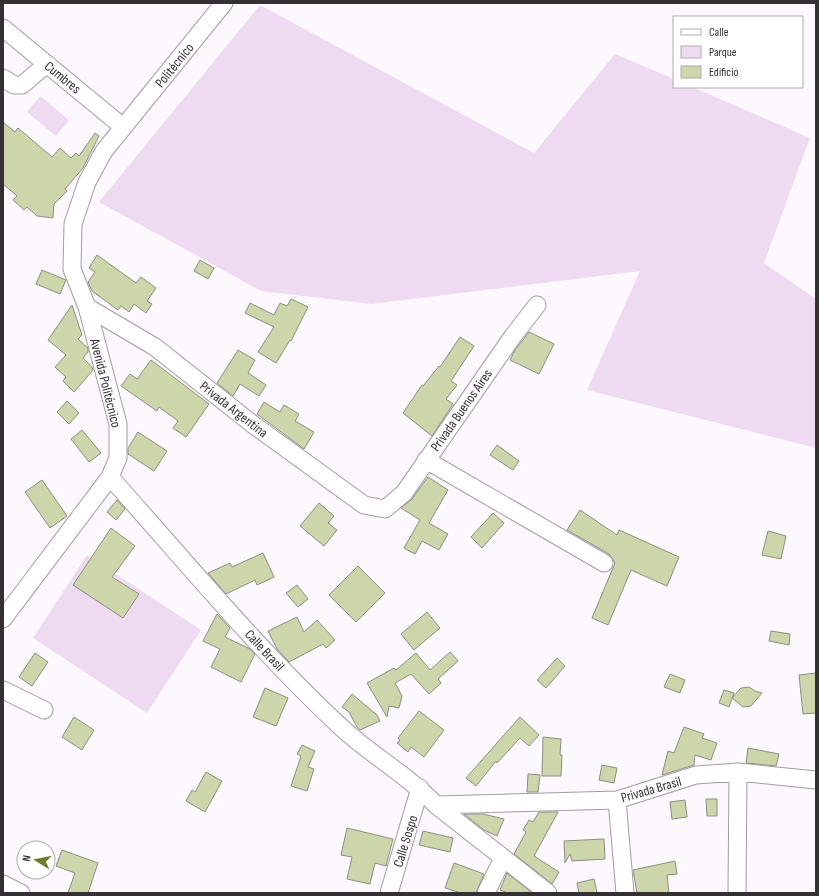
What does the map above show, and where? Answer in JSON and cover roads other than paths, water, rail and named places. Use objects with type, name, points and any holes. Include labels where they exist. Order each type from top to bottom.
[{"type":"street","name":"Politécnico","points":[[123,127],[224,3]]},
{"type":"street","name":"Cumbres","points":[[3,28],[123,127]]},
{"type":"street","points":[[3,78],[14,85],[22,85],[47,64]]},
{"type":"street","name":"Avenida Politécnico","points":[[3,619],[110,477],[118,458],[118,424],[87,307],[72,269],[73,224],[87,182],[104,151],[123,127]]},
{"type":"street","name":"Privada Buenos Aires","points":[[382,509],[386,509],[404,493],[536,305]]},
{"type":"street","name":"Privada Argentina","points":[[87,307],[155,347],[255,426],[339,488],[364,505],[382,509]]},
{"type":"street","points":[[426,460],[604,563]]},
{"type":"street","name":"Calle Brasil","points":[[110,477],[265,652],[344,730],[420,788],[436,805],[548,893]]},
{"type":"street","points":[[3,690],[44,710]]},
{"type":"street","points":[[737,893],[738,772]]},
{"type":"street","name":"Privada Brasil","points":[[436,805],[617,800],[696,776],[738,772],[816,780]]},
{"type":"street","name":"Calle Sospo","points":[[389,893],[420,788]]},
{"type":"street","points":[[617,800],[625,893]]},
{"type":"street","points":[[486,893],[503,858]]}]
